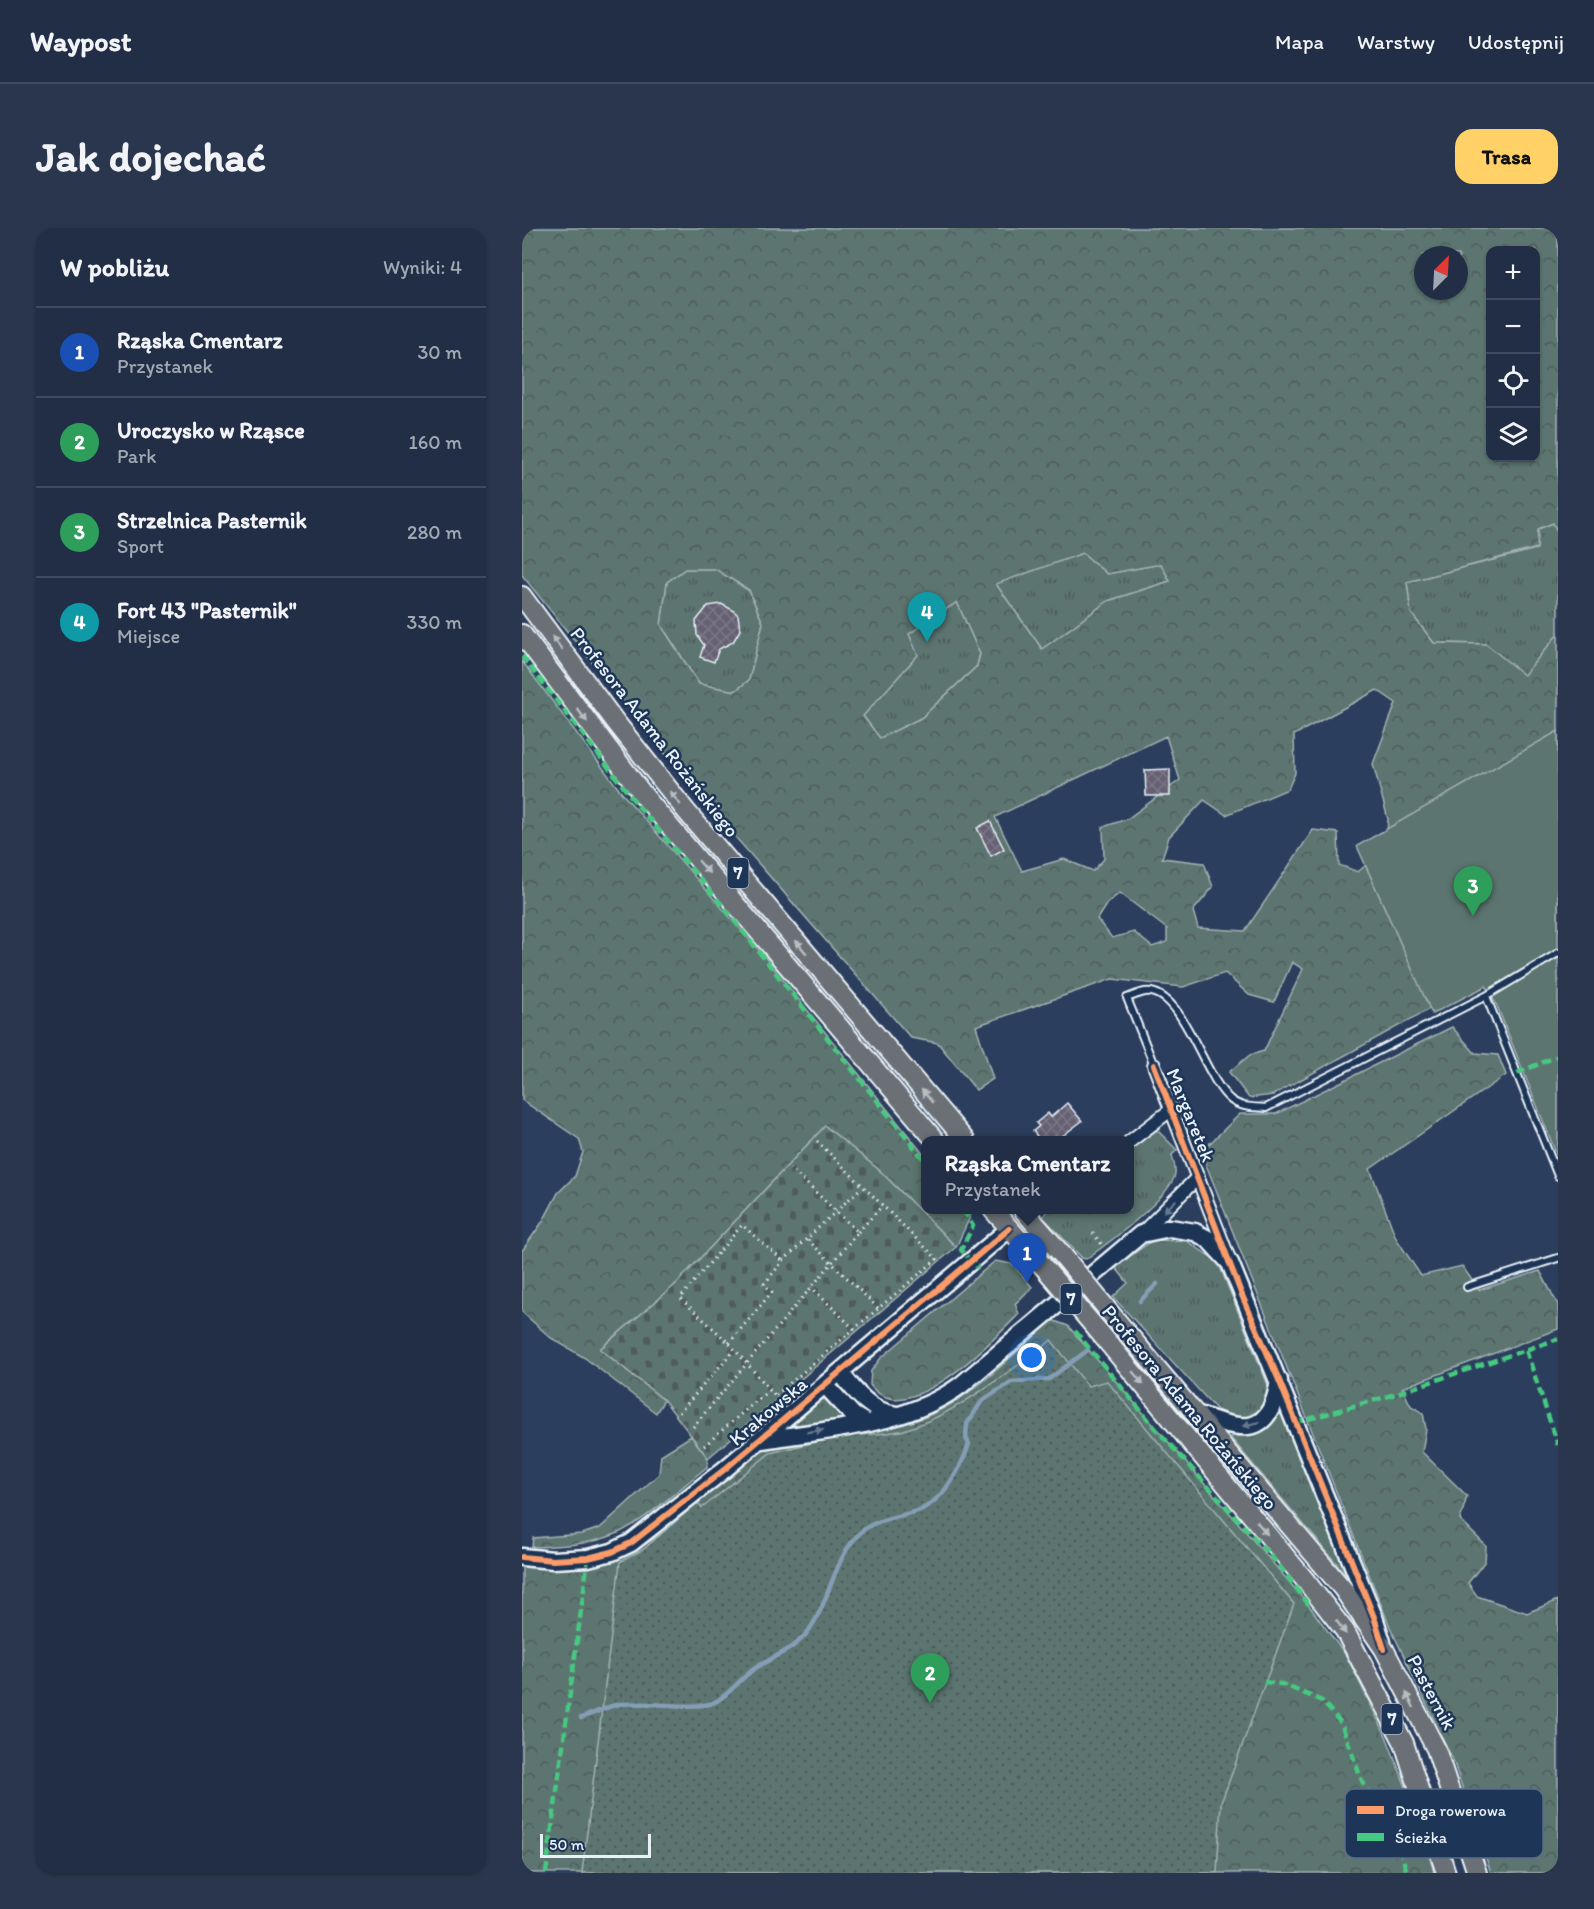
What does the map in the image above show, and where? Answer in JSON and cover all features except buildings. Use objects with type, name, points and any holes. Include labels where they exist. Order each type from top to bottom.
[{"type":"main road","name":"Profesora Adama Rożańskiego","points":[[522,596],[659,779],[962,1136]]},
{"type":"main road","name":"7","points":[[522,634],[645,797],[932,1136]]},
{"type":"main road","name":"Profesora Adama Rożańskiego","points":[[997,1214],[1100,1334],[1345,1631],[1404,1743],[1419,1789]]},
{"type":"main road","name":"Profesora Adama Rożańskiego","points":[[1032,1214],[1064,1257],[1193,1413],[1311,1551]]},
{"type":"main road","name":"Pasternik","points":[[1311,1551],[1343,1589],[1384,1649],[1436,1749],[1449,1789]]},
{"type":"main road","name":"Profesora Adama Rożańskiego","points":[[1441,1858],[1446,1873]]},
{"type":"main road","name":"Pasternik","points":[[1472,1858],[1477,1873]]},
{"type":"street","name":"Margaretek","points":[[1154,1065],[1230,1263]]},
{"type":"street","points":[[1134,1138],[1172,1109]]},
{"type":"street","points":[[757,1441],[866,1424],[932,1403],[961,1385],[1141,1234],[1198,1177]]},
{"type":"street","points":[[1141,1234],[1170,1228],[1195,1232],[1208,1239],[1230,1263],[1374,1617],[1384,1649]]},
{"type":"street","name":"Krakowska","points":[[522,1557],[575,1559],[602,1555],[622,1548],[825,1385],[1009,1229]]},
{"type":"street","points":[[840,1372],[880,1413],[897,1416]]},
{"type":"street","points":[[1193,1413],[1233,1426],[1257,1424],[1265,1420],[1274,1407],[1279,1380]]},
{"type":"street","points":[[825,1385],[853,1415],[866,1424]]},
{"type":"lane","name":"Margaretek","points":[[1154,1065],[1127,998],[1146,991],[1166,998],[1183,1018],[1208,1071],[1231,1101],[1245,1107],[1266,1108],[1486,996],[1558,953]]},
{"type":"lane","points":[[1486,996],[1558,1176]]},
{"type":"lane","points":[[1467,1287],[1558,1258]]},
{"type":"path","points":[[783,1261],[742,1225],[680,1298],[748,1362],[777,1397],[937,1259],[817,1141]]},
{"type":"path","points":[[790,1168],[835,1213],[858,1232]]},
{"type":"path","points":[[729,1343],[772,1292],[764,1284],[783,1261],[862,1187]]},
{"type":"path","points":[[693,1427],[882,1206]]},
{"type":"path","points":[[1093,1233],[1106,1250]]},
{"type":"path","points":[[808,1240],[880,1310]]},
{"type":"path","points":[[811,1287],[854,1329]]},
{"type":"path","points":[[679,1413],[734,1350]]},
{"type":"path","points":[[704,1446],[770,1389]]},
{"type":"green space","points":[[522,228],[1558,228],[1558,533],[1553,523],[1538,529],[1537,548],[1407,582],[1411,613],[1434,643],[1486,644],[1524,675],[1558,634],[1558,931],[1442,1002],[1273,1095],[1249,1098],[1229,1072],[1250,1055],[1264,1051],[1303,969],[1292,962],[1274,1002],[1249,995],[1225,973],[1183,987],[1112,979],[976,1026],[993,1079],[976,1090],[938,1043],[911,1038],[696,792],[522,575]],"holes":[[[1083,553],[1107,574],[1161,564],[1170,581],[1108,601],[1042,649],[996,584]],[[685,569],[715,569],[749,590],[763,623],[749,680],[735,691],[699,684],[661,625],[667,582]],[[957,602],[980,654],[977,666],[921,718],[880,738],[863,716],[918,655],[909,634]],[[1377,690],[1396,703],[1373,764],[1388,819],[1386,847],[1358,872],[1339,865],[1338,833],[1313,830],[1245,931],[1198,928],[1193,911],[1213,887],[1204,863],[1162,858],[1169,837],[1204,800],[1226,815],[1288,789],[1295,773],[1294,735]],[[1166,736],[1180,780],[1127,819],[1103,827],[1104,859],[1093,871],[1064,859],[1022,871],[995,817]],[[1120,893],[1167,929],[1167,942],[1152,947],[1134,932],[1112,938],[1097,919],[1107,903]]]},
{"type":"green space","points":[[1553,523],[1558,533],[1558,634],[1524,676],[1486,644],[1434,643],[1411,613],[1407,582],[1537,549],[1538,529]]},
{"type":"green space","points":[[1083,553],[1107,574],[1161,564],[1170,581],[1108,601],[1042,649],[995,583]]},
{"type":"green space","points":[[685,569],[716,569],[749,591],[763,623],[749,680],[735,691],[699,684],[661,625],[667,582]]},
{"type":"green space","points":[[957,602],[980,654],[977,666],[921,718],[880,739],[863,716],[917,655],[908,634]]},
{"type":"green space","points":[[522,661],[621,792],[763,955],[921,1151],[921,1212],[879,1170],[825,1126],[674,1286],[600,1349],[664,1400],[656,1413],[585,1358],[551,1338],[522,1312],[522,1251],[543,1221],[558,1193],[575,1176],[583,1152],[579,1139],[522,1100]]},
{"type":"green space","points":[[1558,731],[1558,1158],[1497,1006],[1486,986],[1432,1014],[1357,846]]},
{"type":"green space","points":[[1452,1027],[1475,1053],[1498,1055],[1506,1075],[1370,1169],[1396,1238],[1421,1276],[1462,1266],[1479,1290],[1540,1271],[1558,1305],[1558,1329],[1402,1388],[1411,1406],[1423,1413],[1426,1429],[1422,1452],[1467,1496],[1460,1520],[1486,1546],[1485,1561],[1468,1583],[1477,1596],[1527,1613],[1558,1600],[1558,1873],[1491,1873],[1486,1858],[1543,1858],[1543,1789],[1463,1789],[1453,1760],[1390,1627],[1201,1152],[1240,1114],[1276,1114]]},
{"type":"green space","points":[[825,1126],[879,1170],[956,1247],[708,1458],[664,1400],[600,1349],[674,1286]]},
{"type":"green space","points":[[1157,1130],[1177,1150],[1172,1155],[1175,1174],[1171,1183],[1163,1195],[1137,1219],[1086,1259],[1082,1258],[1043,1217],[1045,1214],[1134,1214],[1134,1146]]},
{"type":"green space","points":[[923,1214],[971,1215],[956,1247]]},
{"type":"green space","points":[[1153,1240],[1187,1241],[1218,1262],[1269,1388],[1260,1410],[1240,1420],[1217,1410],[1113,1297],[1128,1283],[1115,1267]]},
{"type":"green space","points":[[995,1261],[1012,1264],[1032,1287],[1015,1304],[1019,1314],[1006,1327],[948,1378],[926,1391],[905,1398],[886,1397],[870,1385],[871,1371],[881,1358]]},
{"type":"green space","points":[[1052,1320],[1068,1326],[1304,1599],[1347,1657],[1386,1736],[1407,1789],[1345,1789],[1345,1858],[1430,1858],[1434,1873],[522,1873],[522,1567],[556,1569],[584,1567],[609,1561],[631,1552],[673,1524],[756,1453],[795,1442],[883,1429],[922,1418],[963,1396],[1000,1367]]},
{"type":"green space","points":[[1051,1340],[1088,1386],[1107,1381],[1294,1604],[1221,1803],[1217,1873],[582,1873],[620,1562],[644,1549],[697,1503],[702,1508],[770,1453],[828,1439],[830,1436],[886,1433],[922,1424],[975,1395]]},
{"type":"green space","points":[[824,1396],[843,1419],[788,1426]]},
{"type":"green space","points":[[1282,1413],[1349,1578],[1230,1437],[1252,1434]]},
{"type":"green space","points":[[691,1436],[708,1458],[707,1467],[640,1521],[616,1534],[596,1541],[532,1547],[533,1538],[582,1534],[600,1528],[659,1474],[661,1455]]},
{"type":"waterway","points":[[1140,1301],[1157,1284]]},
{"type":"waterway","points":[[581,1718],[620,1704],[696,1706],[707,1705],[721,1699],[752,1671],[801,1640],[821,1609],[844,1554],[862,1531],[882,1521],[926,1507],[943,1492],[966,1453],[969,1444],[966,1438],[967,1424],[982,1401],[1011,1382],[1049,1379],[1088,1350]]},
{"type":"marked path","points":[[522,656],[639,807],[717,899],[921,1156]]},
{"type":"marked path","points":[[1517,1073],[1558,1056]]},
{"type":"marked path","points":[[966,1214],[973,1226],[961,1250],[978,1268]]},
{"type":"marked path","points":[[1075,1331],[1156,1429],[1278,1564],[1312,1609]]},
{"type":"marked path","points":[[1295,1423],[1392,1395],[1558,1339]]},
{"type":"marked path","points":[[1526,1350],[1558,1445]]},
{"type":"marked path","points":[[546,1873],[588,1558]]},
{"type":"marked path","points":[[1264,1682],[1282,1684],[1322,1701],[1341,1723],[1367,1789]]},
{"type":"marked path","points":[[1403,1858],[1407,1873]]},
{"type":"cycle path","points":[[1154,1065],[1241,1293],[1279,1380],[1374,1617],[1384,1649]]},
{"type":"cycle path","points":[[522,1557],[553,1560],[588,1558],[612,1552],[631,1543],[725,1469],[1009,1229]]},
{"type":"place","name":"Fort 43 \"Pasternik\"","points":[[927,642]]},
{"type":"place","name":"Strzelnica Pasternik","points":[[1473,916]]},
{"type":"place","name":"Rząska Cmentarz","points":[[1027,1283]]},
{"type":"place","name":"Uroczysko w Rząsce","points":[[930,1703]]}]
